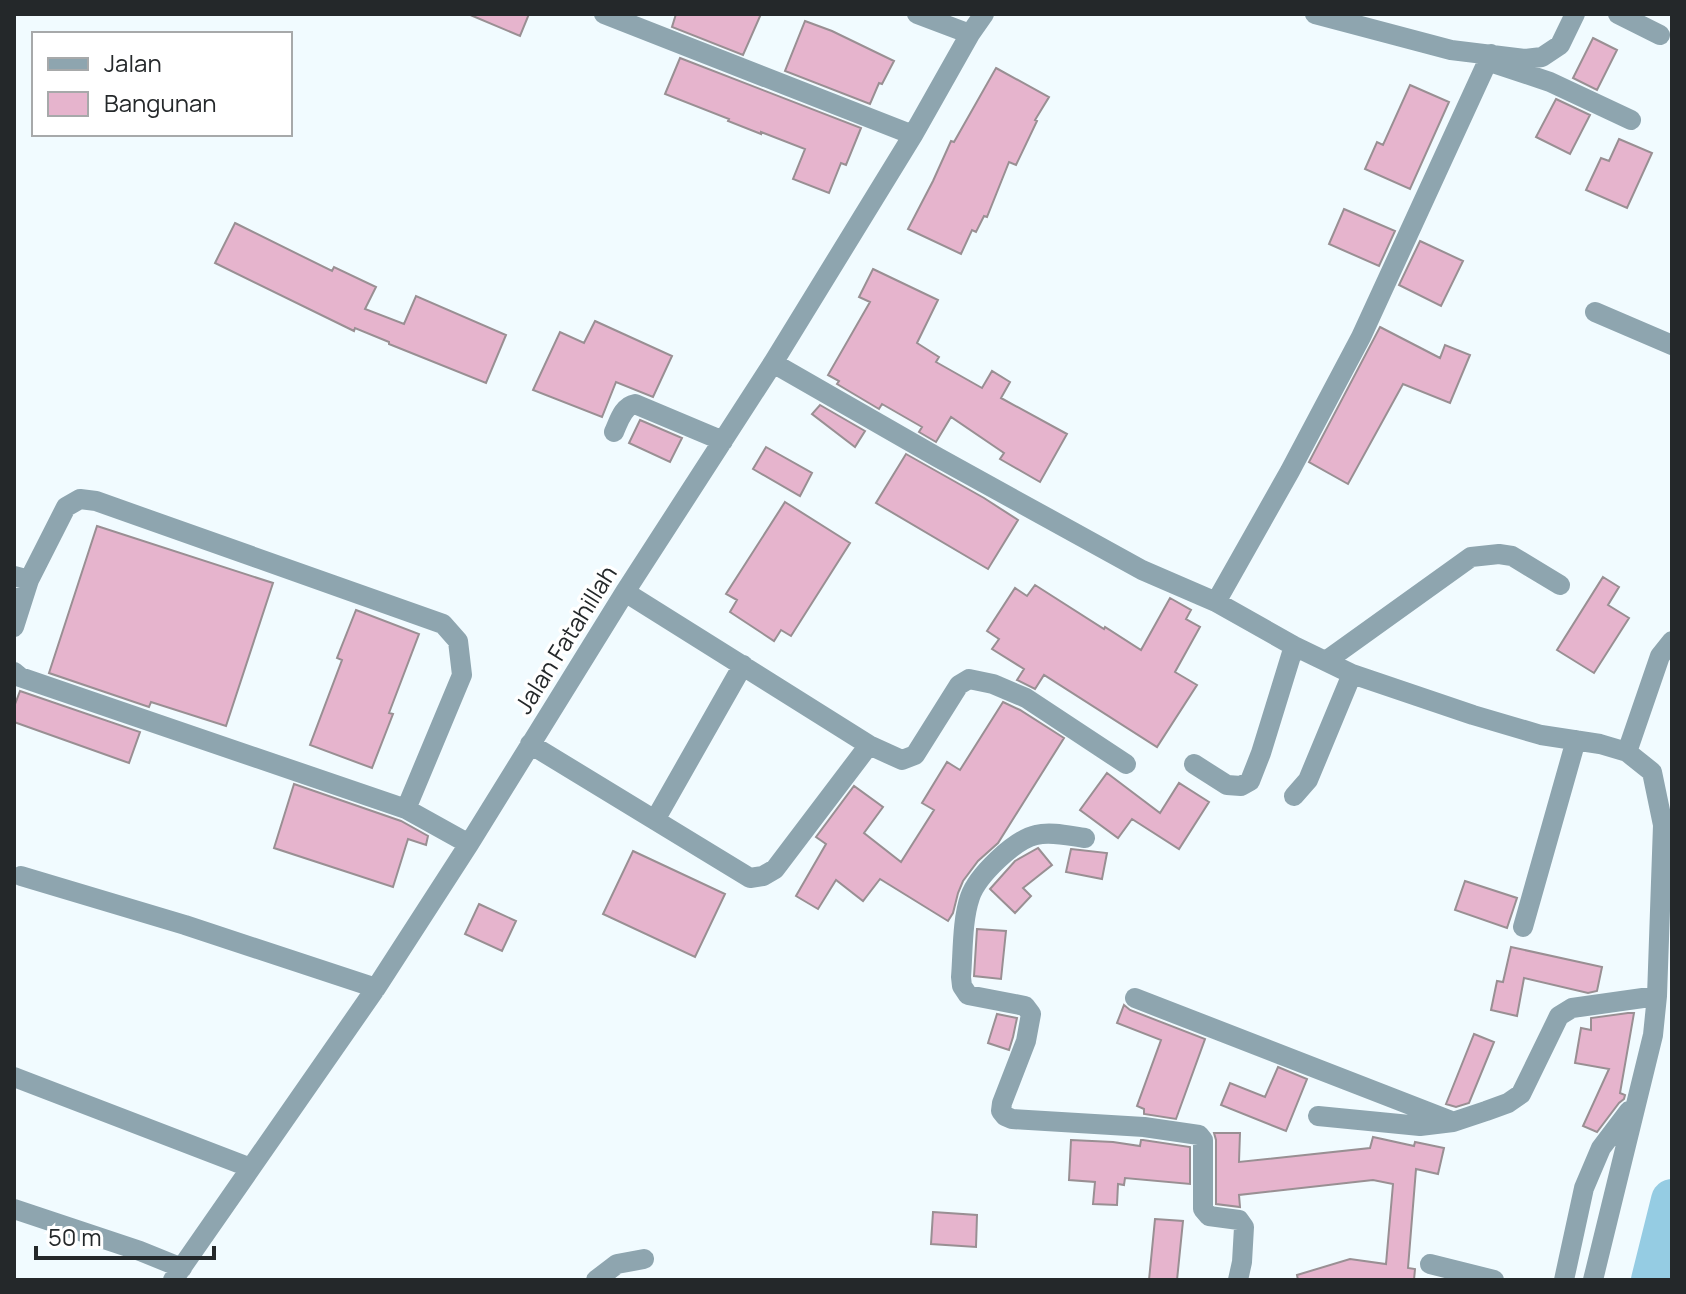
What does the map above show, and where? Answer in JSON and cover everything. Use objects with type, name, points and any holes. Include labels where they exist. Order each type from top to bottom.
[{"type":"street","points":[[604,14],[913,135]]},
{"type":"street","points":[[917,14],[970,34]]},
{"type":"street","name":"Jalan Fatahillah","points":[[177,1274],[376,988],[469,844],[625,592],[773,363],[984,14]]},
{"type":"street","points":[[1315,14],[1451,50],[1490,58],[1525,59],[1542,57],[1560,45],[1575,14]]},
{"type":"street","points":[[1618,14],[1660,35]]},
{"type":"street","points":[[1490,58],[1631,120]]},
{"type":"street","points":[[1216,602],[1361,337],[1490,58]]},
{"type":"street","points":[[1595,312],[1672,345]]},
{"type":"street","points":[[773,363],[1142,570],[1216,602],[1352,674],[1541,735],[1600,744],[1627,752],[1652,772],[1663,825],[1653,1035],[1593,1280]]},
{"type":"street","points":[[614,432],[626,408],[635,404],[723,441]]},
{"type":"street","points":[[14,627],[21,578],[66,507],[80,499],[96,501],[443,624],[458,641],[462,675],[406,809]]},
{"type":"street","points":[[1326,661],[1471,557],[1512,556],[1560,585]]},
{"type":"street","points":[[625,592],[869,745],[902,760],[915,755],[959,685],[969,679],[993,684],[1026,698],[1126,764]]},
{"type":"street","points":[[1627,752],[1660,656],[1672,641]]},
{"type":"street","points":[[1194,764],[1227,785],[1241,786],[1250,781],[1294,646]]},
{"type":"street","points":[[655,820],[743,665]]},
{"type":"street","points":[[14,672],[20,677],[406,809],[469,844]]},
{"type":"street","points":[[1294,796],[1308,780],[1352,674]]},
{"type":"street","points":[[1523,927],[1576,740]]},
{"type":"street","points":[[530,744],[750,878],[763,876],[775,869],[869,745]]},
{"type":"street","points":[[1085,838],[1039,834],[1028,837],[991,867],[970,897],[962,986],[968,995],[1025,1006],[1031,1014],[1026,1041],[1001,1111],[1012,1119],[1144,1127],[1199,1135],[1203,1140],[1203,1209],[1209,1216],[1239,1220],[1244,1227],[1238,1280]]},
{"type":"street","points":[[21,876],[185,925],[376,988]]},
{"type":"street","points":[[1318,1116],[1420,1126],[1453,1122],[1508,1103],[1521,1094],[1559,1016],[1572,1008],[1657,996]]},
{"type":"street","points":[[1135,998],[1453,1122]]},
{"type":"street","points":[[14,1077],[251,1168]]},
{"type":"street","points":[[1564,1280],[1584,1188],[1601,1148],[1634,1105]]},
{"type":"street","points":[[14,1209],[140,1251],[177,1274]]},
{"type":"street","points":[[596,1280],[617,1264],[644,1259]]},
{"type":"street","points":[[1430,1264],[1494,1280]]},
{"type":"building","points":[[468,14],[529,14],[520,36]]},
{"type":"building","points":[[676,14],[761,14],[743,55],[672,27]]},
{"type":"building","points":[[805,21],[894,61],[870,104],[785,71]]},
{"type":"building","points":[[1593,38],[1617,50],[1597,90],[1573,78]]},
{"type":"building","points":[[680,58],[861,128],[846,165],[841,163],[829,193],[793,179],[805,149],[665,94]]},
{"type":"building","points":[[996,68],[1049,97],[1035,120],[1016,165],[1009,162],[987,217],[984,216],[976,232],[972,230],[961,254],[908,229],[951,141],[954,142]]},
{"type":"building","points":[[1410,85],[1449,102],[1410,189],[1365,169],[1377,142],[1383,145]]},
{"type":"building","points":[[1556,99],[1590,115],[1570,154],[1536,137]]},
{"type":"building","points":[[1619,139],[1652,153],[1627,208],[1586,190],[1601,158],[1609,161]]},
{"type":"building","points":[[1344,209],[1395,231],[1379,266],[1329,244]]},
{"type":"building","points":[[235,223],[332,271],[334,267],[376,287],[365,309],[404,324],[416,296],[506,335],[486,383],[355,328],[354,331],[215,263]]},
{"type":"building","points":[[1420,241],[1463,261],[1441,306],[1399,285]]},
{"type":"building","points":[[873,269],[938,300],[917,343],[939,357],[936,362],[982,388],[992,371],[1010,382],[1001,398],[1067,434],[1040,482],[1000,459],[1004,453],[951,417],[936,442],[919,432],[922,427],[882,404],[879,409],[837,384],[839,381],[828,375],[870,302],[859,297]]},
{"type":"building","points":[[595,321],[672,356],[653,397],[616,382],[602,417],[533,390],[560,332],[584,343]]},
{"type":"building","points":[[1380,327],[1440,358],[1445,345],[1470,355],[1450,403],[1403,384],[1348,484],[1309,462]]},
{"type":"building","points":[[820,405],[865,431],[855,447],[812,414]]},
{"type":"building","points":[[640,420],[682,438],[670,462],[629,443]]},
{"type":"building","points":[[766,447],[812,473],[800,496],[753,469]]},
{"type":"building","points":[[906,454],[1018,520],[988,569],[876,503]]},
{"type":"building","points":[[785,502],[850,543],[791,636],[781,630],[774,641],[730,612],[737,600],[726,594]]},
{"type":"building","points":[[97,526],[273,583],[226,726],[151,702],[149,707],[49,673]]},
{"type":"building","points":[[1603,577],[1619,587],[1608,605],[1629,618],[1594,673],[1557,650]]},
{"type":"building","points":[[1035,585],[1141,650],[1170,598],[1191,610],[1186,619],[1200,627],[1175,672],[1197,685],[1157,747],[1044,675],[1035,689],[1017,680],[1024,669],[992,649],[999,639],[987,631],[1015,588],[1027,596]]},
{"type":"building","points":[[356,610],[419,634],[372,768],[310,745],[342,660],[337,658]]},
{"type":"building","points":[[20,691],[140,732],[129,763],[14,722],[14,707]]},
{"type":"building","points":[[1003,702],[1064,738],[998,843],[978,861],[963,881],[948,921],[880,879],[863,901],[836,880],[818,909],[796,896],[826,844],[816,837],[854,786],[883,807],[864,833],[901,862],[934,810],[922,803],[947,762],[960,770]]},
{"type":"building","points":[[1107,773],[1160,813],[1179,783],[1209,802],[1179,849],[1132,819],[1118,838],[1080,810]]},
{"type":"building","points":[[294,784],[401,821],[428,836],[426,845],[408,839],[393,887],[274,848]]},
{"type":"building","points":[[1038,848],[1052,865],[1023,888],[1031,896],[1015,913],[990,889],[1015,861]]},
{"type":"building","points":[[1071,849],[1107,853],[1102,879],[1066,872]]},
{"type":"building","points":[[633,851],[725,894],[695,957],[603,914]]},
{"type":"building","points":[[1465,881],[1517,898],[1507,928],[1455,910]]},
{"type":"building","points":[[479,904],[516,921],[502,951],[465,934]]},
{"type":"building","points":[[977,929],[1006,931],[1001,979],[974,976]]},
{"type":"building","points":[[1511,947],[1602,967],[1597,991],[1588,993],[1524,978],[1517,1016],[1491,1010],[1497,981],[1503,982]]},
{"type":"building","points":[[1124,1005],[1205,1039],[1176,1119],[1144,1114],[1144,1109],[1137,1106],[1161,1040],[1117,1023]]},
{"type":"building","points":[[1634,1013],[1620,1093],[1625,1095],[1624,1099],[1597,1132],[1583,1126],[1609,1069],[1575,1063],[1581,1028],[1591,1030],[1591,1018]]},
{"type":"building","points":[[997,1014],[1017,1018],[1009,1050],[988,1043]]},
{"type":"building","points":[[1474,1034],[1494,1042],[1469,1103],[1456,1107],[1446,1104]]},
{"type":"building","points":[[1278,1067],[1307,1079],[1286,1131],[1221,1105],[1230,1083],[1265,1097]]},
{"type":"building","points":[[1214,1133],[1240,1133],[1239,1162],[1370,1148],[1373,1137],[1414,1146],[1415,1142],[1444,1148],[1438,1174],[1416,1169],[1408,1268],[1415,1269],[1414,1280],[1298,1280],[1297,1275],[1350,1259],[1386,1264],[1393,1184],[1373,1180],[1239,1195],[1240,1207],[1216,1204]]},
{"type":"building","points":[[1071,1140],[1140,1146],[1143,1140],[1190,1147],[1190,1184],[1125,1178],[1124,1185],[1118,1184],[1117,1205],[1093,1204],[1095,1182],[1069,1180]]},
{"type":"building","points":[[933,1212],[977,1215],[976,1247],[931,1244]]},
{"type":"building","points":[[1155,1219],[1183,1221],[1177,1280],[1149,1280]]},
{"type":"waterway","points":[[1652,1280],[1672,1200]]}]
